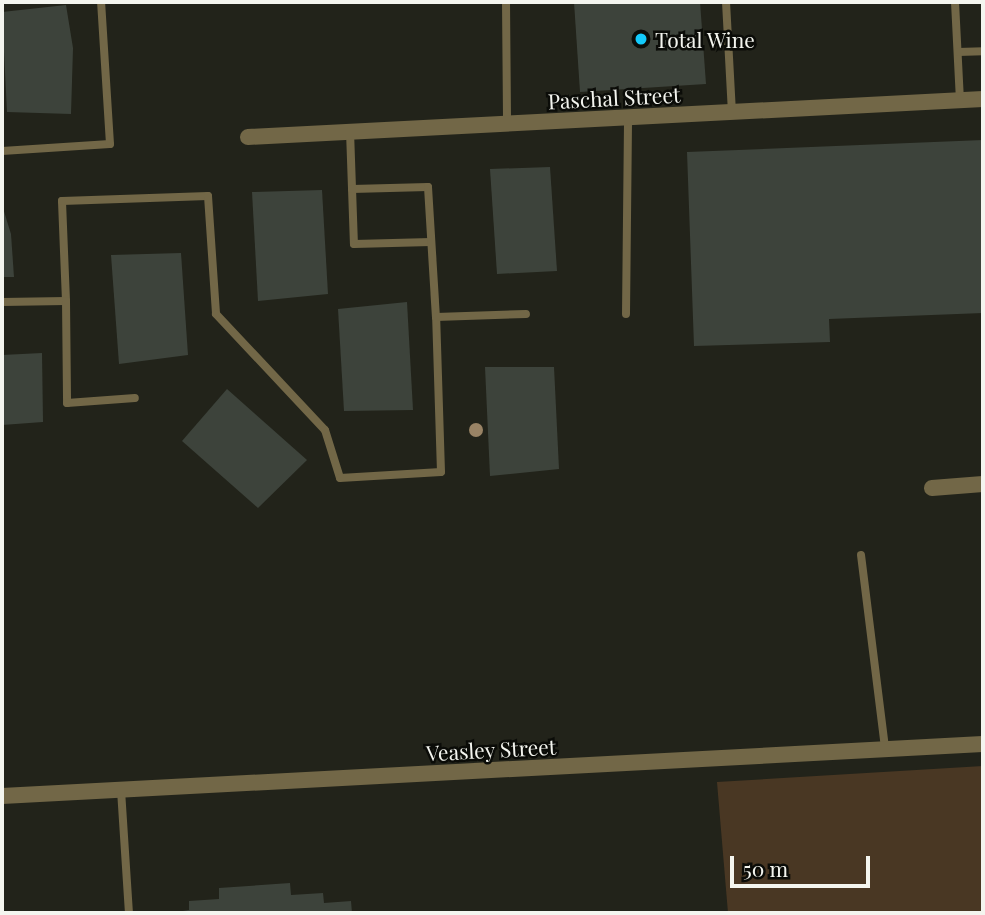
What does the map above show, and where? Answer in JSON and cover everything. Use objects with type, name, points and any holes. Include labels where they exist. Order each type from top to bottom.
[{"type":"street","name":"Paschal Street","points":[[248,137],[983,99]]},
{"type":"street","points":[[932,488],[983,484]]},
{"type":"street","name":"Veasley Street","points":[[2,796],[983,744]]},
{"type":"lane","points":[[2,151],[110,144],[101,2]]},
{"type":"lane","points":[[506,2],[507,123]]},
{"type":"lane","points":[[726,2],[732,112]]},
{"type":"lane","points":[[955,2],[960,100]]},
{"type":"lane","points":[[958,52],[983,51]]},
{"type":"lane","points":[[626,314],[628,117]]},
{"type":"lane","points":[[350,131],[354,244],[431,242]]},
{"type":"lane","points":[[135,398],[67,403],[62,201],[208,196],[216,314],[325,430],[340,478],[441,472],[428,187],[352,189]]},
{"type":"lane","points":[[2,302],[65,301]]},
{"type":"lane","points":[[436,317],[526,314]]},
{"type":"lane","points":[[861,555],[885,749]]},
{"type":"lane","points":[[121,790],[129,913]]},
{"type":"shaded area","points":[[983,766],[983,913],[728,913],[717,782]]},
{"type":"building","points":[[574,2],[700,2],[706,84],[580,92]]},
{"type":"building","points":[[66,5],[73,48],[71,114],[7,112],[2,12]]},
{"type":"building","points":[[983,140],[983,313],[829,319],[830,342],[694,346],[687,152]]},
{"type":"building","points":[[550,167],[557,271],[497,274],[490,169]]},
{"type":"building","points":[[322,190],[328,294],[258,301],[252,192]]},
{"type":"building","points":[[2,205],[11,234],[14,277],[2,277]]},
{"type":"building","points":[[181,253],[188,355],[119,364],[111,255]]},
{"type":"building","points":[[407,302],[413,410],[344,411],[338,309]]},
{"type":"building","points":[[42,353],[43,422],[2,425],[2,355]]},
{"type":"building","points":[[485,367],[554,367],[559,469],[490,476]]},
{"type":"building","points":[[227,389],[307,460],[258,508],[182,441]]},
{"type":"building","points":[[290,883],[291,895],[323,893],[324,903],[351,901],[352,913],[170,913],[189,910],[189,901],[219,899],[219,888]]},
{"type":"place","name":"Total Wine","points":[[641,39]]}]
